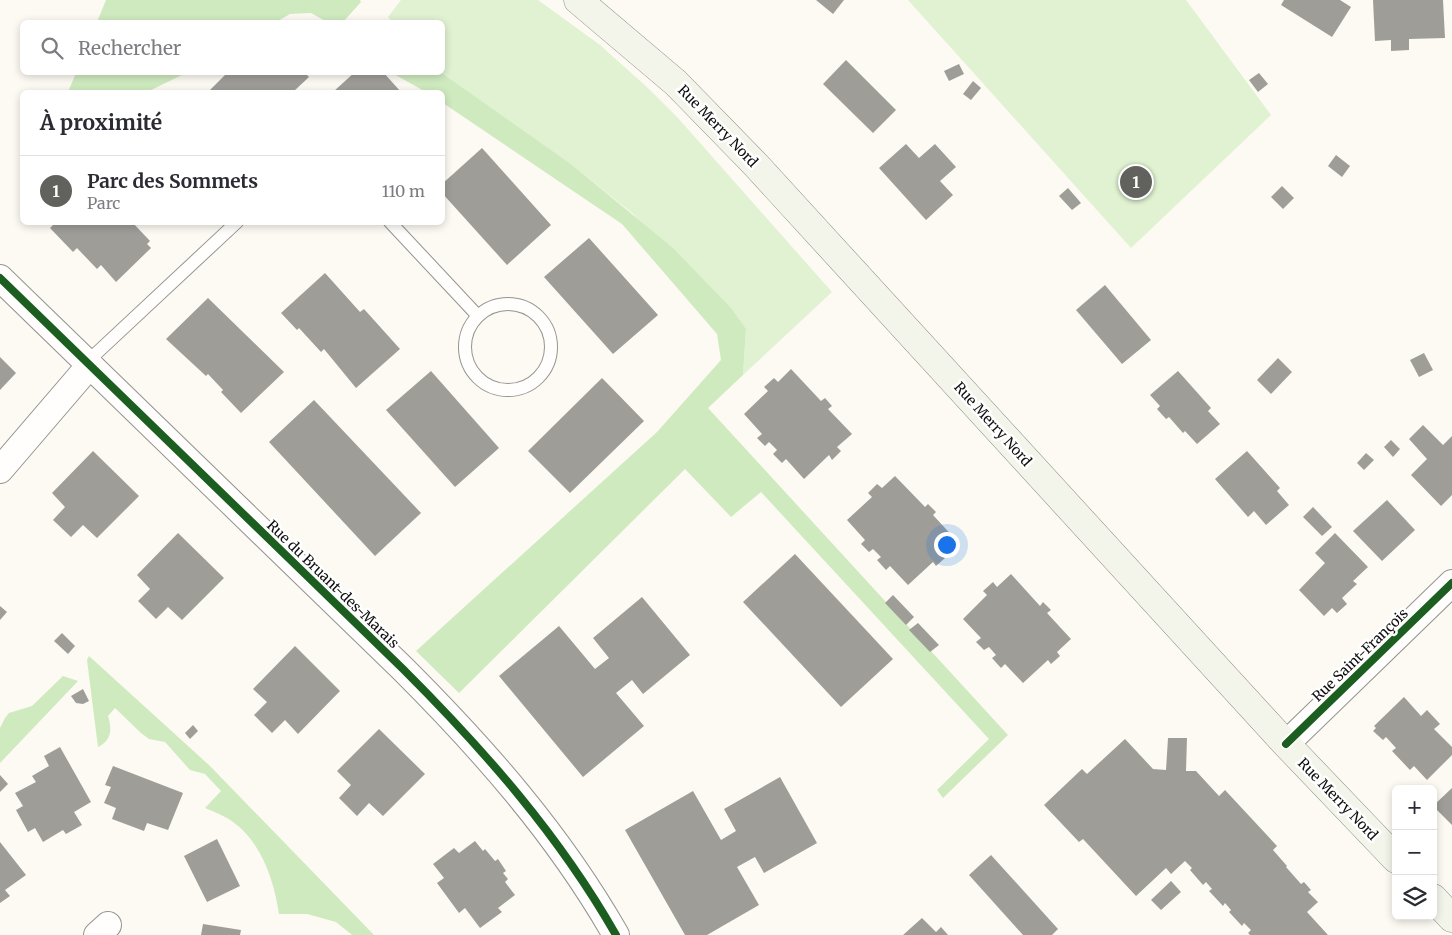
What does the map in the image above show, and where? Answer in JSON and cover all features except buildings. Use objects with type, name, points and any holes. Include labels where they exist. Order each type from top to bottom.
[{"type":"main road","name":"Rue Merry Nord","points":[[579,0],[676,83],[755,164],[1286,744],[1392,855]]},
{"type":"main road","points":[[1437,902],[1452,918]]},
{"type":"street","name":"Rue du Bruant-des-Marais","points":[[0,278],[420,686],[480,748],[548,832],[616,935]]},
{"type":"street","points":[[0,470],[88,364]]},
{"type":"street","name":"Rue Saint-François","points":[[1286,744],[1452,583]]},
{"type":"lane","points":[[88,364],[234,225]]},
{"type":"lane","points":[[393,225],[478,316]]},
{"type":"lane","points":[[505,304],[520,306],[533,312],[544,323],[549,336],[551,351],[547,366],[539,377],[528,385],[508,390],[488,386],[477,378],[469,367],[465,354],[465,340],[470,327],[478,316],[491,308],[505,304]]},
{"type":"green space","points":[[106,0],[360,0],[361,2],[345,20],[323,20],[311,13],[290,14],[280,20],[98,20]]},
{"type":"green space","points":[[401,0],[538,0],[600,45],[649,89],[678,118],[832,292],[743,375],[746,329],[633,214],[571,164],[445,75],[445,20],[390,20],[388,17]]},
{"type":"green space","points":[[908,0],[1186,0],[1271,115],[1131,248]]},
{"type":"green space","points":[[75,75],[182,75],[151,90],[69,90]]},
{"type":"green space","points":[[396,75],[445,75],[571,164],[673,248],[731,308],[746,329],[743,375],[708,408],[1008,735],[943,798],[937,790],[989,739],[761,492],[731,517],[685,469],[459,693],[416,651],[657,432],[721,360],[717,334],[622,224],[445,104],[445,90],[422,90]]},
{"type":"green space","points":[[89,656],[210,766],[374,935],[352,935],[336,922],[307,914],[279,914],[270,876],[252,841],[233,822],[205,808],[221,791],[205,774],[190,770],[165,742],[149,739],[115,708],[108,716],[110,734],[106,741],[98,747],[87,660]]},
{"type":"green space","points":[[63,676],[78,681],[0,763],[0,728],[5,718],[9,713],[32,706]]},
{"type":"cycle path","points":[[0,278],[433,700],[491,762],[545,828],[594,898],[616,935]]},
{"type":"cycle path","points":[[1286,744],[1452,583]]},
{"type":"place","name":"Parc des Sommets","points":[[1136,182]]}]
